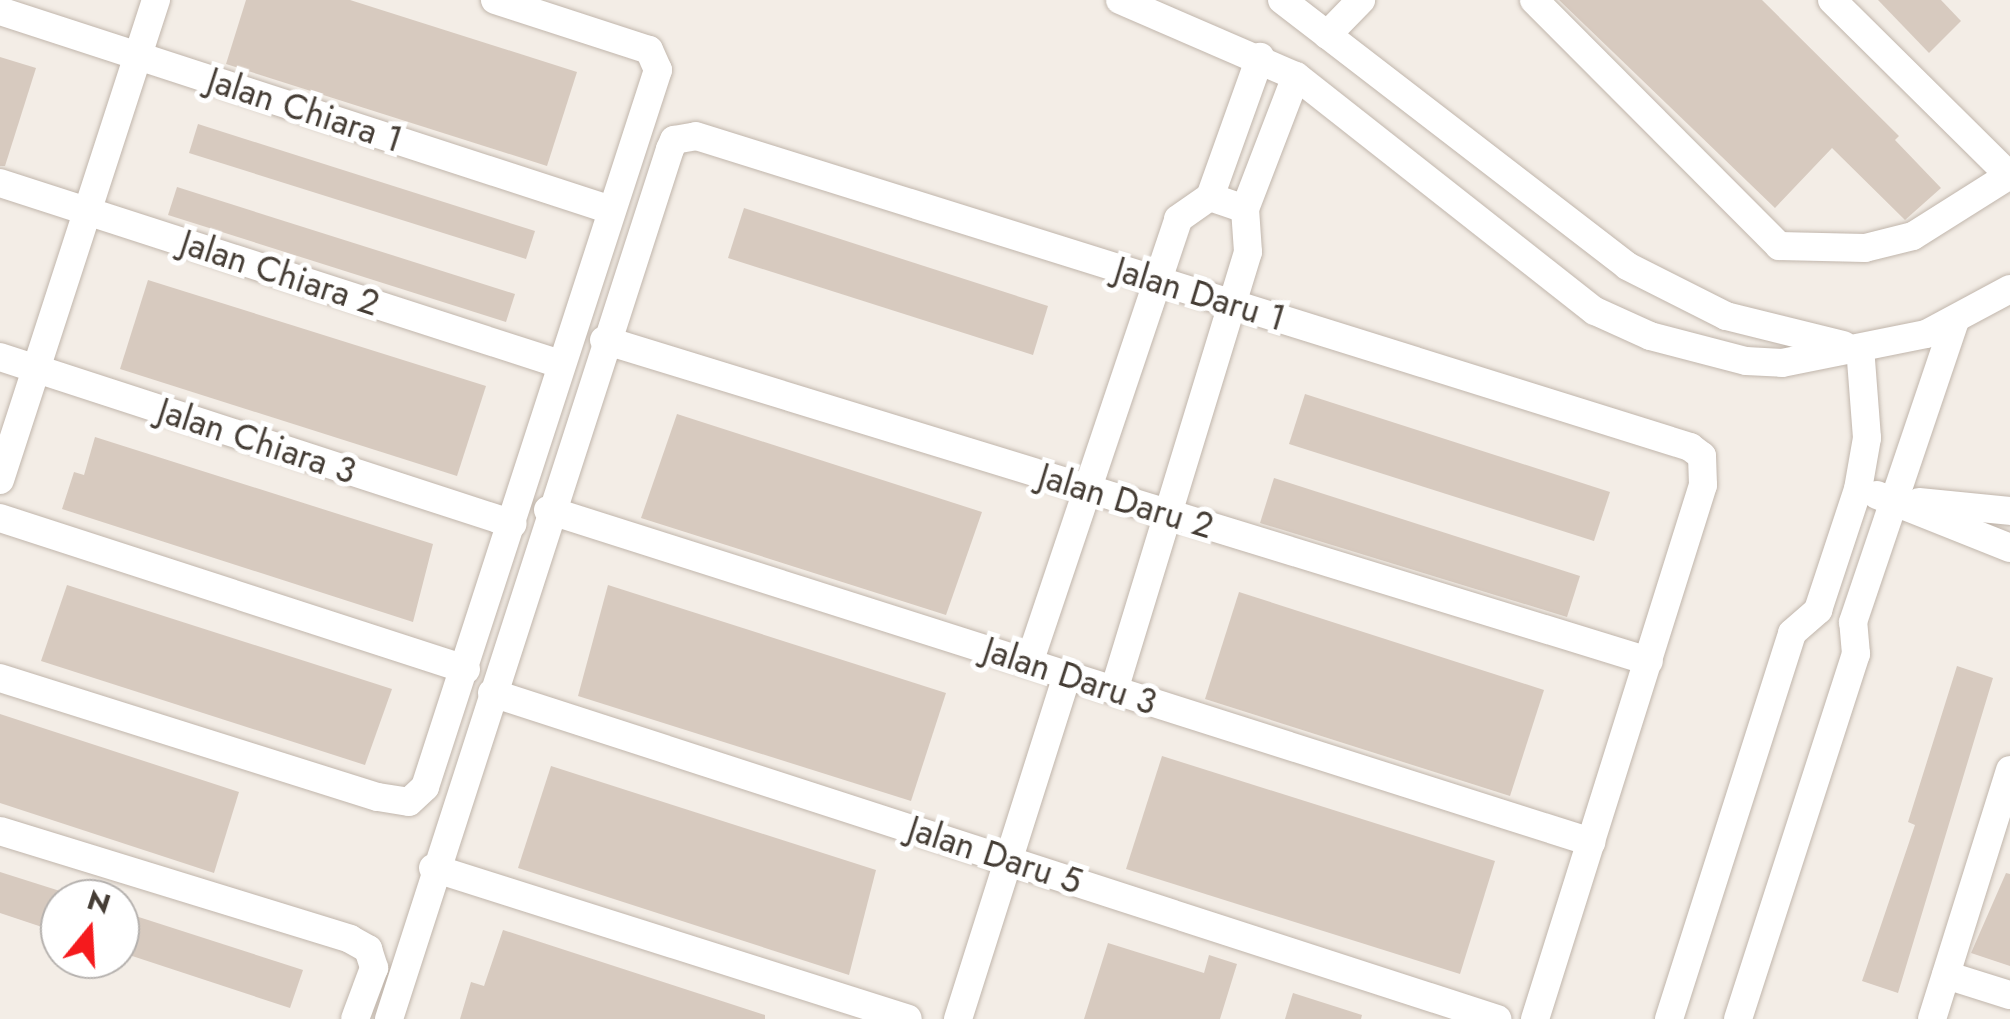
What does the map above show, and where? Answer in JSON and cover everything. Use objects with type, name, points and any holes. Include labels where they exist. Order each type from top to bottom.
[{"type":"street","points":[[0,480],[156,0]]},
{"type":"street","points":[[0,678],[409,802],[438,758],[560,364],[658,70],[648,50],[495,0]]},
{"type":"street","points":[[1120,0],[1260,57],[1296,76],[1595,311],[1650,336],[1746,362],[1782,363],[1860,348],[1954,321],[2010,289]]},
{"type":"street","points":[[1327,34],[1360,0]]},
{"type":"street","points":[[1534,0],[1780,246],[1849,249],[1913,236],[2010,175],[1832,0]]},
{"type":"street","points":[[1294,3],[1327,34],[1627,266],[1726,316],[1860,348]]},
{"type":"street","name":"Jalan Chiara 1","points":[[0,11],[611,210]]},
{"type":"street","points":[[1029,663],[1178,220],[1210,197],[1260,57]]},
{"type":"street","points":[[1114,690],[1248,252],[1245,209],[1296,76]]},
{"type":"street","name":"Jalan Daru 1","points":[[604,340],[674,140],[696,136],[1690,447],[1702,456],[1704,484],[1648,661]]},
{"type":"street","name":"Jalan Chiara 2","points":[[0,183],[560,364]]},
{"type":"street","points":[[1210,197],[1245,209]]},
{"type":"street","points":[[1738,1019],[1856,654],[1854,622],[1954,321]]},
{"type":"street","points":[[389,1019],[433,868],[604,340]]},
{"type":"street","name":"Jalan Daru 2","points":[[604,340],[1648,661]]},
{"type":"street","points":[[1669,1019],[1792,634],[1818,610],[1858,490],[1867,438],[1860,348]]},
{"type":"street","name":"Jalan Chiara 3","points":[[0,357],[513,524]]},
{"type":"street","points":[[1858,490],[2010,548]]},
{"type":"street","points":[[1892,500],[2010,510]]},
{"type":"street","name":"Jalan Daru 3","points":[[548,510],[1591,842]]},
{"type":"street","points":[[0,518],[466,669]]},
{"type":"street","points":[[1818,610],[1854,622]]},
{"type":"street","points":[[1536,1019],[1648,661]]},
{"type":"street","points":[[958,1019],[1067,675]]},
{"type":"street","name":"Jalan Daru 5","points":[[492,693],[1497,1019]]},
{"type":"street","points":[[1932,1019],[2000,840],[2010,770]]},
{"type":"street","points":[[0,831],[368,950],[374,968],[355,1019]]},
{"type":"street","points":[[433,868],[908,1019]]},
{"type":"street","points":[[1946,975],[2010,996]]},
{"type":"building","points":[[246,0],[350,0],[577,72],[547,166],[226,64]]},
{"type":"building","points":[[1559,0],[1762,0],[1899,136],[1895,140],[1941,188],[1905,220],[1832,148],[1775,208]]},
{"type":"building","points":[[1878,0],[1941,0],[1961,21],[1929,53]]},
{"type":"building","points":[[0,57],[36,68],[5,166],[0,166]]},
{"type":"building","points":[[198,124],[535,231],[526,259],[189,153]]},
{"type":"building","points":[[177,187],[515,294],[506,322],[168,215]]},
{"type":"building","points":[[744,208],[1048,306],[1033,355],[728,258]]},
{"type":"building","points":[[148,280],[486,386],[457,476],[120,369]]},
{"type":"building","points":[[1305,394],[1610,492],[1594,541],[1289,444]]},
{"type":"building","points":[[677,414],[982,512],[946,615],[641,518]]},
{"type":"building","points":[[95,437],[433,544],[413,622],[62,509],[74,472],[84,475]]},
{"type":"building","points":[[1274,478],[1580,576],[1567,617],[1260,523]]},
{"type":"building","points":[[67,585],[392,689],[365,765],[41,661]]},
{"type":"building","points":[[608,585],[946,693],[911,801],[578,696]]},
{"type":"building","points":[[1239,592],[1544,690],[1510,796],[1205,699]]},
{"type":"building","points":[[1957,666],[1993,678],[1898,993],[1862,981],[1915,825],[1908,822]]},
{"type":"building","points":[[0,714],[239,792],[214,873],[0,803]]},
{"type":"building","points":[[1162,756],[1495,861],[1460,974],[1126,869]]},
{"type":"building","points":[[551,766],[876,870],[849,975],[518,868]]},
{"type":"building","points":[[0,872],[40,885],[40,926],[0,913]]},
{"type":"building","points":[[2006,873],[2010,874],[2010,966],[1971,953]]},
{"type":"building","points":[[140,917],[303,970],[290,1008],[140,959]]},
{"type":"building","points":[[503,930],[765,1015],[765,1019],[460,1019],[471,982],[484,986]]},
{"type":"building","points":[[1108,943],[1204,973],[1209,955],[1237,964],[1220,1019],[1084,1019]]},
{"type":"building","points":[[1293,993],[1362,1015],[1361,1019],[1285,1019]]}]
